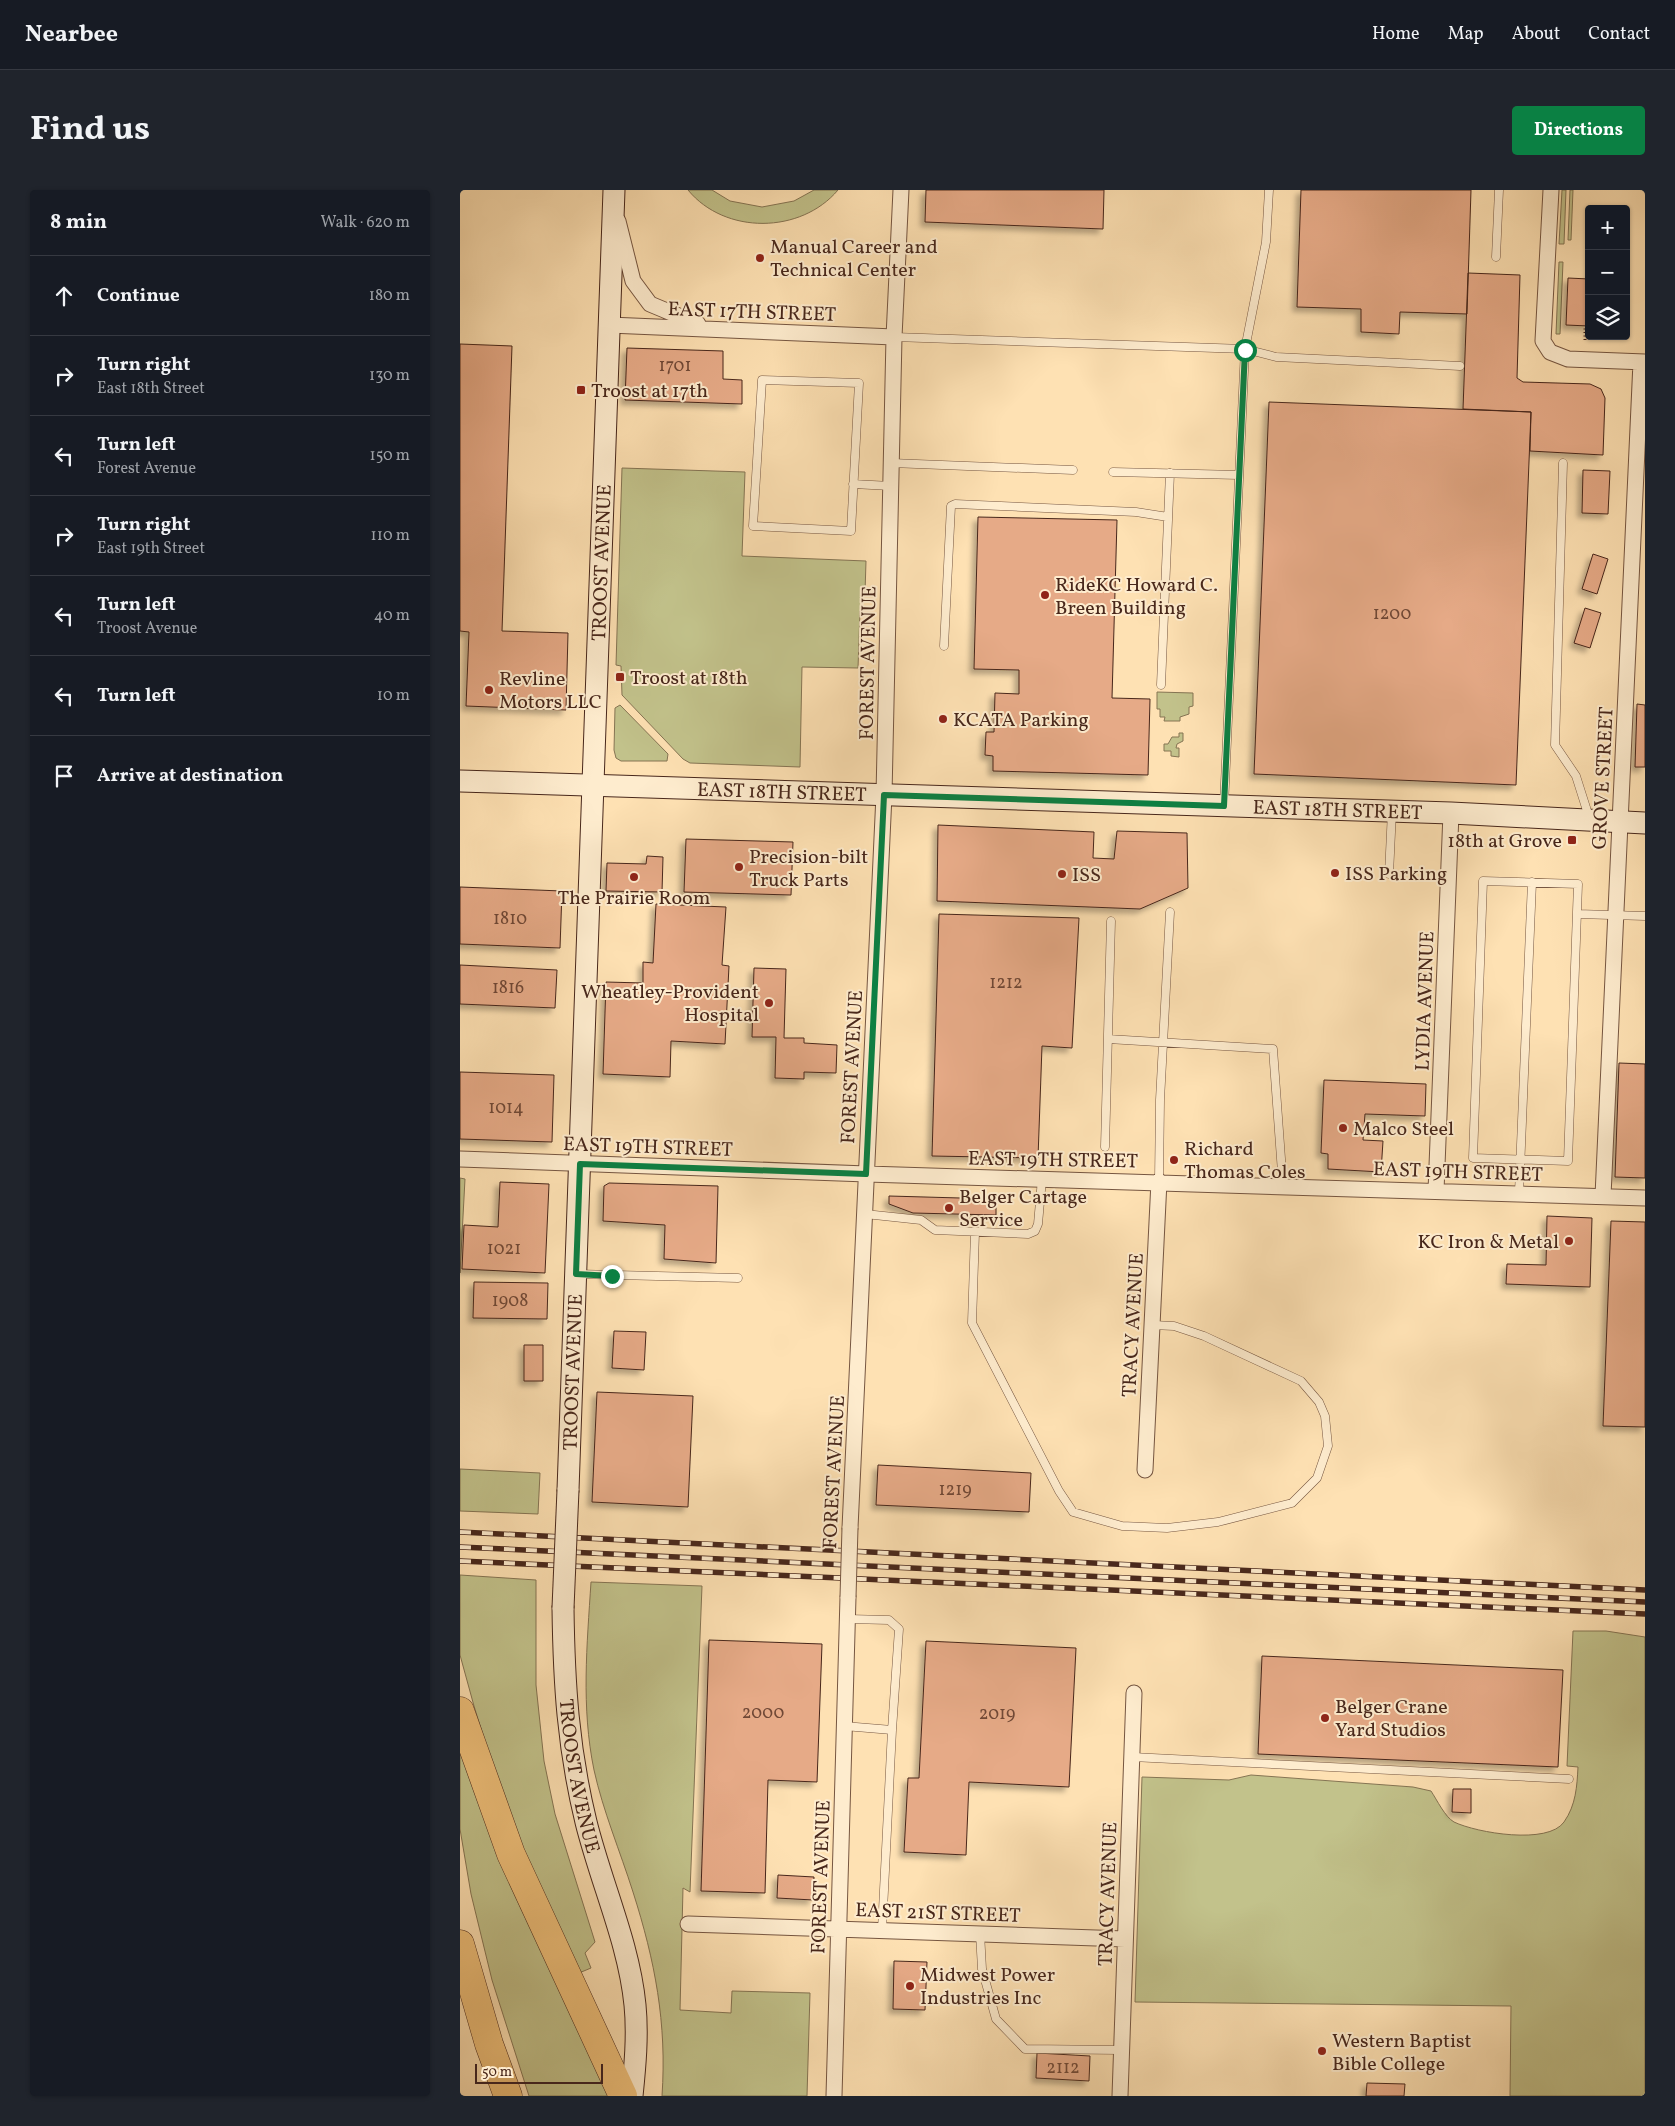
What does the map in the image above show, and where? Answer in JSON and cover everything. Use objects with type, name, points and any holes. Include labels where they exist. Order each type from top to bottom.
[{"type":"highway","points":[[460,1712],[511,1854],[623,2096]]},
{"type":"highway","points":[[460,1944],[489,2044],[508,2096]]},
{"type":"main road","name":"TROOST AVENUE","points":[[614,196],[563,1608],[564,1671],[570,1746],[586,1823],[628,1968],[635,2006],[632,2096]]},
{"type":"main road","name":"EAST 18TH STREET","points":[[460,781],[1451,813],[1645,823]]},
{"type":"street","name":"FOREST AVENUE","points":[[834,2096],[850,1528],[884,795],[894,337],[901,190]]},
{"type":"street","points":[[1551,190],[1543,341],[1550,352],[1568,359],[1643,362]]},
{"type":"street","points":[[614,196],[633,281],[650,304],[713,330]]},
{"type":"street","name":"EAST 17TH STREET","points":[[609,325],[894,337]]},
{"type":"street","name":"GROVE STREET","points":[[1602,1196],[1643,362]]},
{"type":"street","name":"LYDIA AVENUE","points":[[1436,1191],[1451,813]]},
{"type":"street","name":"EAST 19TH STREET","points":[[460,1159],[866,1174],[1645,1198]]},
{"type":"street","name":"TRACY AVENUE","points":[[1145,1470],[1159,1182]]},
{"type":"street","name":"TRACY AVENUE","points":[[1120,2096],[1134,1693]]},
{"type":"street","name":"EAST 21ST STREET","points":[[688,1924],[1125,1938]]},
{"type":"lane","points":[[1224,806],[1245,350],[1266,242],[1268,190]]},
{"type":"lane","points":[[1496,257],[1499,190]]},
{"type":"lane","points":[[894,337],[1245,350],[1276,357],[1460,366]]},
{"type":"lane","points":[[762,380],[859,383],[853,484],[851,532],[753,526],[762,380]]},
{"type":"lane","points":[[891,463],[1073,470]]},
{"type":"lane","points":[[1562,463],[1555,745],[1576,776],[1590,820]]},
{"type":"lane","points":[[1113,472],[1239,475]]},
{"type":"lane","points":[[1161,685],[1170,473]]},
{"type":"lane","points":[[853,484],[891,486]]},
{"type":"lane","points":[[944,646],[949,510],[951,506],[955,504],[1136,512],[1168,517]]},
{"type":"lane","points":[[1389,874],[1392,811]]},
{"type":"lane","points":[[1483,880],[1532,882],[1578,884],[1568,1161],[1473,1158],[1483,880]]},
{"type":"lane","points":[[1519,1193],[1532,882]]},
{"type":"lane","points":[[1159,1182],[1160,1100],[1170,912]]},
{"type":"lane","points":[[1577,914],[1645,916]]},
{"type":"lane","points":[[1105,1147],[1111,921]]},
{"type":"lane","points":[[1108,1040],[1273,1049],[1284,1186]]},
{"type":"lane","points":[[865,1214],[920,1220],[936,1230],[1028,1234],[1035,1231],[1038,1224],[1042,1179]]},
{"type":"lane","points":[[974,1232],[972,1324],[1059,1490],[1073,1512],[1122,1526],[1167,1528],[1218,1522],[1292,1503],[1317,1478],[1328,1446],[1325,1416],[1319,1402],[1301,1382],[1204,1336],[1174,1326],[1152,1325]]},
{"type":"lane","points":[[576,1274],[738,1278]]},
{"type":"lane","points":[[848,1619],[889,1620],[899,1629],[882,1930]]},
{"type":"lane","points":[[844,1726],[892,1730]]},
{"type":"lane","points":[[1132,1757],[1569,1779]]},
{"type":"lane","points":[[980,1933],[982,1970],[996,2019],[1026,2049],[1121,2050]]},
{"type":"green space","points":[[688,190],[712,190],[730,201],[762,207],[794,201],[814,190],[838,190],[822,204],[804,215],[784,221],[763,223],[742,221],[722,215],[704,205]]},
{"type":"green space","points":[[1562,190],[1566,190],[1564,244],[1559,244]]},
{"type":"green space","points":[[1570,190],[1573,190],[1571,240],[1568,240]]},
{"type":"green space","points":[[1559,262],[1563,262],[1560,334],[1556,334]]},
{"type":"green space","points":[[622,468],[745,472],[742,556],[866,561],[865,593],[862,593],[862,610],[860,611],[858,668],[802,667],[800,767],[690,763],[683,759],[622,695],[621,666],[616,665]]},
{"type":"green space","points":[[1157,692],[1193,693],[1193,706],[1189,707],[1189,714],[1180,717],[1180,721],[1164,721],[1165,717],[1160,717],[1160,709],[1157,709]]},
{"type":"green space","points":[[620,705],[668,754],[667,761],[621,761],[616,758],[614,750],[615,708]]},
{"type":"green space","points":[[1179,733],[1183,733],[1183,741],[1177,744],[1176,748],[1179,748],[1179,757],[1171,756],[1171,751],[1164,751],[1164,744],[1168,744],[1172,737],[1179,737]]},
{"type":"green space","points":[[460,1178],[465,1179],[460,1273]]},
{"type":"green space","points":[[460,1469],[540,1473],[538,1514],[460,1511]]},
{"type":"green space","points":[[460,1575],[536,1580],[536,1685],[544,1761],[555,1814],[595,1942],[585,1953],[591,1968],[579,1973],[526,1857],[474,1706],[460,1655]]},
{"type":"green space","points":[[591,1582],[702,1586],[690,1892],[683,1888],[680,2010],[731,2013],[732,1991],[810,1993],[807,2096],[662,2096],[663,2043],[661,2018],[648,1943],[602,1801],[590,1746],[587,1723],[586,1676]]},
{"type":"green space","points":[[1573,1631],[1606,1631],[1645,1637],[1645,2096],[1510,2096],[1511,2006],[1135,2002],[1142,1777],[1229,1780],[1251,1775],[1413,1787],[1431,1791],[1447,1816],[1454,1822],[1465,1826],[1512,1835],[1543,1833],[1556,1829],[1564,1822],[1571,1809],[1578,1767],[1567,1766]]},
{"type":"green space","points":[[460,1737],[610,2096],[529,2096],[492,1980],[471,1894],[460,1829]]},
{"type":"building","points":[[926,190],[1104,190],[1103,229],[925,222]]},
{"type":"building","points":[[1301,190],[1471,190],[1467,314],[1400,312],[1399,334],[1361,332],[1361,309],[1297,307]]},
{"type":"building","points":[[1468,273],[1520,275],[1517,378],[1523,382],[1590,384],[1601,389],[1605,398],[1603,455],[1530,451],[1531,412],[1463,409]]},
{"type":"building","points":[[1568,278],[1585,279],[1585,326],[1566,325]]},
{"type":"building","points":[[460,344],[512,346],[502,631],[568,633],[566,710],[466,706],[469,632],[460,631]]},
{"type":"building","points":[[627,348],[723,351],[723,379],[742,380],[742,404],[625,400]]},
{"type":"building","points":[[1269,402],[1531,412],[1516,785],[1254,774]]},
{"type":"building","points":[[1583,470],[1610,471],[1608,514],[1582,513]]},
{"type":"building","name":"RideKC Howard C. Breen Building","points":[[978,517],[1117,520],[1112,698],[1150,699],[1148,775],[993,771],[993,756],[985,755],[986,732],[994,732],[995,693],[1019,694],[1019,670],[974,669]]},
{"type":"building","points":[[1593,554],[1608,559],[1597,594],[1582,589]]},
{"type":"building","points":[[1585,608],[1601,613],[1590,648],[1574,643]]},
{"type":"building","points":[[1637,704],[1645,705],[1645,767],[1635,767]]},
{"type":"building","name":"ISS","points":[[938,825],[1094,832],[1093,858],[1114,859],[1117,831],[1187,833],[1188,888],[1140,909],[937,901]]},
{"type":"building","name":"Precision-bilt Truck Parts","points":[[686,839],[793,842],[791,895],[684,892]]},
{"type":"building","name":"The Prairie Room","points":[[647,856],[663,857],[662,892],[606,891],[607,863],[646,864]]},
{"type":"building","points":[[460,887],[562,891],[560,948],[460,944]]},
{"type":"building","points":[[656,904],[726,907],[722,965],[729,966],[725,1044],[671,1041],[670,1077],[603,1074],[606,982],[643,983],[643,962],[653,963]]},
{"type":"building","points":[[939,914],[1079,918],[1072,1048],[1042,1046],[1038,1158],[932,1156]]},
{"type":"building","points":[[460,965],[557,970],[555,1008],[460,1004]]},
{"type":"building","name":"Wheatley-Provident Hospital","points":[[754,968],[786,969],[784,1038],[804,1038],[804,1043],[837,1045],[836,1073],[804,1072],[804,1079],[775,1078],[776,1037],[752,1037]]},
{"type":"building","points":[[1619,1063],[1645,1064],[1645,1178],[1615,1177]]},
{"type":"building","points":[[460,1072],[554,1075],[552,1142],[460,1139]]},
{"type":"building","name":"Malco Steel","points":[[1324,1080],[1426,1084],[1425,1116],[1365,1114],[1363,1140],[1383,1141],[1381,1172],[1328,1169],[1328,1154],[1321,1153]]},
{"type":"building","points":[[500,1182],[549,1184],[545,1273],[462,1269],[464,1225],[498,1227]]},
{"type":"building","points":[[609,1183],[718,1186],[716,1263],[664,1259],[665,1225],[603,1221],[604,1186]]},
{"type":"building","name":"Belger Cartage Service","points":[[889,1196],[996,1199],[996,1215],[913,1213],[889,1204]]},
{"type":"building","name":"KC Iron & Metal","points":[[1547,1216],[1592,1218],[1590,1287],[1506,1284],[1507,1264],[1546,1265]]},
{"type":"building","points":[[1611,1221],[1645,1222],[1645,1427],[1603,1426]]},
{"type":"building","points":[[474,1282],[548,1283],[547,1319],[473,1318]]},
{"type":"building","points":[[614,1331],[646,1332],[644,1370],[612,1368]]},
{"type":"building","points":[[524,1345],[543,1345],[543,1381],[524,1381]]},
{"type":"building","points":[[597,1392],[693,1396],[688,1507],[592,1502]]},
{"type":"building","points":[[878,1465],[1031,1473],[1029,1512],[876,1505]]},
{"type":"building","points":[[709,1640],[822,1644],[817,1782],[768,1780],[765,1893],[701,1891]]},
{"type":"building","points":[[926,1641],[1076,1648],[1069,1787],[969,1782],[966,1855],[904,1852],[908,1778],[919,1778]]},
{"type":"building","points":[[1262,1656],[1563,1670],[1558,1767],[1258,1754]]},
{"type":"building","points":[[1453,1789],[1471,1789],[1471,1813],[1452,1812]]},
{"type":"building","points":[[778,1875],[814,1877],[813,1900],[777,1898]]},
{"type":"building","name":"Midwest Power Industries Inc","points":[[894,1961],[927,1962],[925,2010],[893,2009]]},
{"type":"building","points":[[1037,2053],[1090,2056],[1089,2081],[1036,2078]]},
{"type":"building","points":[[1367,2083],[1405,2084],[1404,2096],[1366,2096]]},
{"type":"railway","points":[[460,1532],[1645,1590]]},
{"type":"railway","points":[[460,1547],[1645,1602]]},
{"type":"railway","points":[[460,1561],[1645,1614]]},
{"type":"place","name":"Manual Career and Technical Center","points":[[760,258]]},
{"type":"place","name":"Troost at 17th","points":[[581,390]]},
{"type":"place","name":"RideKC Howard C. Breen Building","points":[[1045,595]]},
{"type":"place","name":"Troost at 18th","points":[[620,677]]},
{"type":"place","name":"Revline Motors LLC","points":[[489,690]]},
{"type":"place","name":"KCATA Parking","points":[[943,719]]},
{"type":"place","name":"18th at Grove","points":[[1572,840]]},
{"type":"place","name":"Precision-bilt Truck Parts","points":[[739,867]]},
{"type":"place","name":"ISS Parking","points":[[1335,873]]},
{"type":"place","name":"ISS","points":[[1062,874]]},
{"type":"place","name":"The Prairie Room","points":[[634,877]]},
{"type":"place","name":"Wheatley-Provident Hospital","points":[[769,1003]]},
{"type":"place","name":"Malco Steel","points":[[1343,1128]]},
{"type":"place","name":"Richard Thomas Coles","points":[[1174,1160]]},
{"type":"place","name":"Belger Cartage Service","points":[[949,1208]]},
{"type":"place","name":"KC Iron & Metal","points":[[1569,1241]]},
{"type":"place","name":"Belger Crane Yard Studios","points":[[1325,1718]]},
{"type":"place","name":"Midwest Power Industries Inc","points":[[910,1986]]},
{"type":"place","name":"Western Baptist Bible College","points":[[1322,2051]]},
{"type":"route","points":[[612,1276],[576,1274],[580,1164],[866,1174],[884,795],[1224,806],[1245,350]]}]
